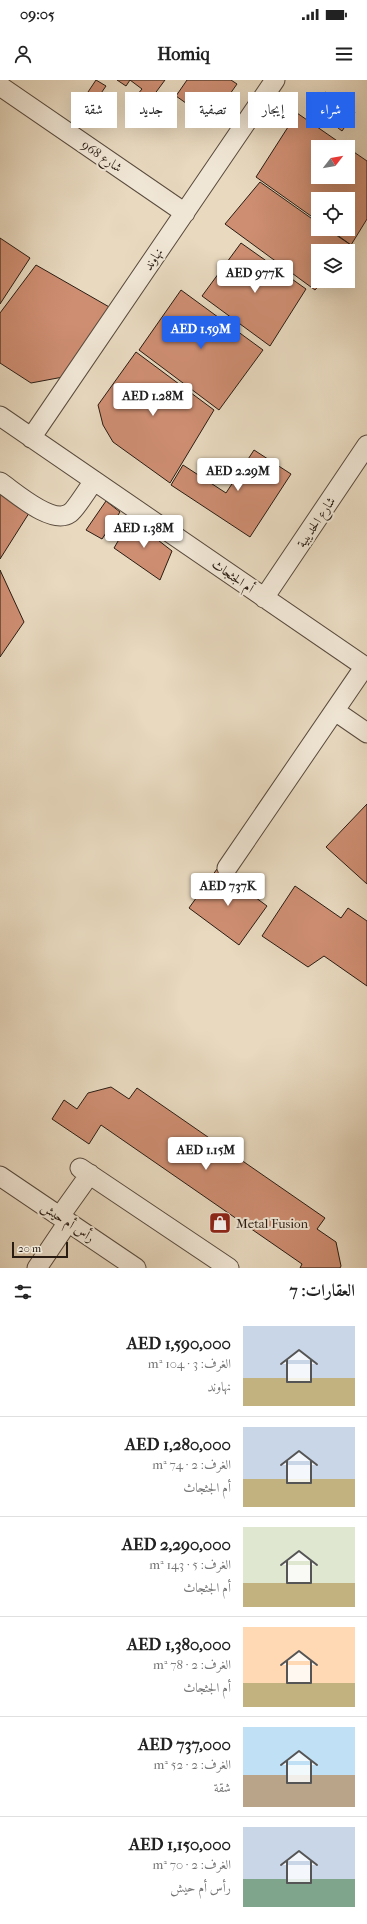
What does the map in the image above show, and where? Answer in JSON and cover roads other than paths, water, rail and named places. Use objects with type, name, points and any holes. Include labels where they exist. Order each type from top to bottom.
[{"type":"street","name":"نهاوند","points":[[31,438],[276,80]]},
{"type":"street","name":"شارع 968","points":[[0,86],[185,213]]},
{"type":"street","name":"أم الجثجاث","points":[[0,416],[366,667]]},
{"type":"street","name":"شارع الحديبية","points":[[264,598],[367,446]]},
{"type":"street","points":[[0,482],[47,514],[60,517],[71,513],[94,481]]},
{"type":"street","points":[[227,868],[366,667]]},
{"type":"street","points":[[335,711],[367,733]]},
{"type":"street","points":[[37,1268],[64,1219],[85,1171],[229,1268]]},
{"type":"street","name":"رأس أم حيش","points":[[0,1176],[136,1268]]},
{"type":"place","name":"Metal Fusion","points":[[220,1223]]}]
